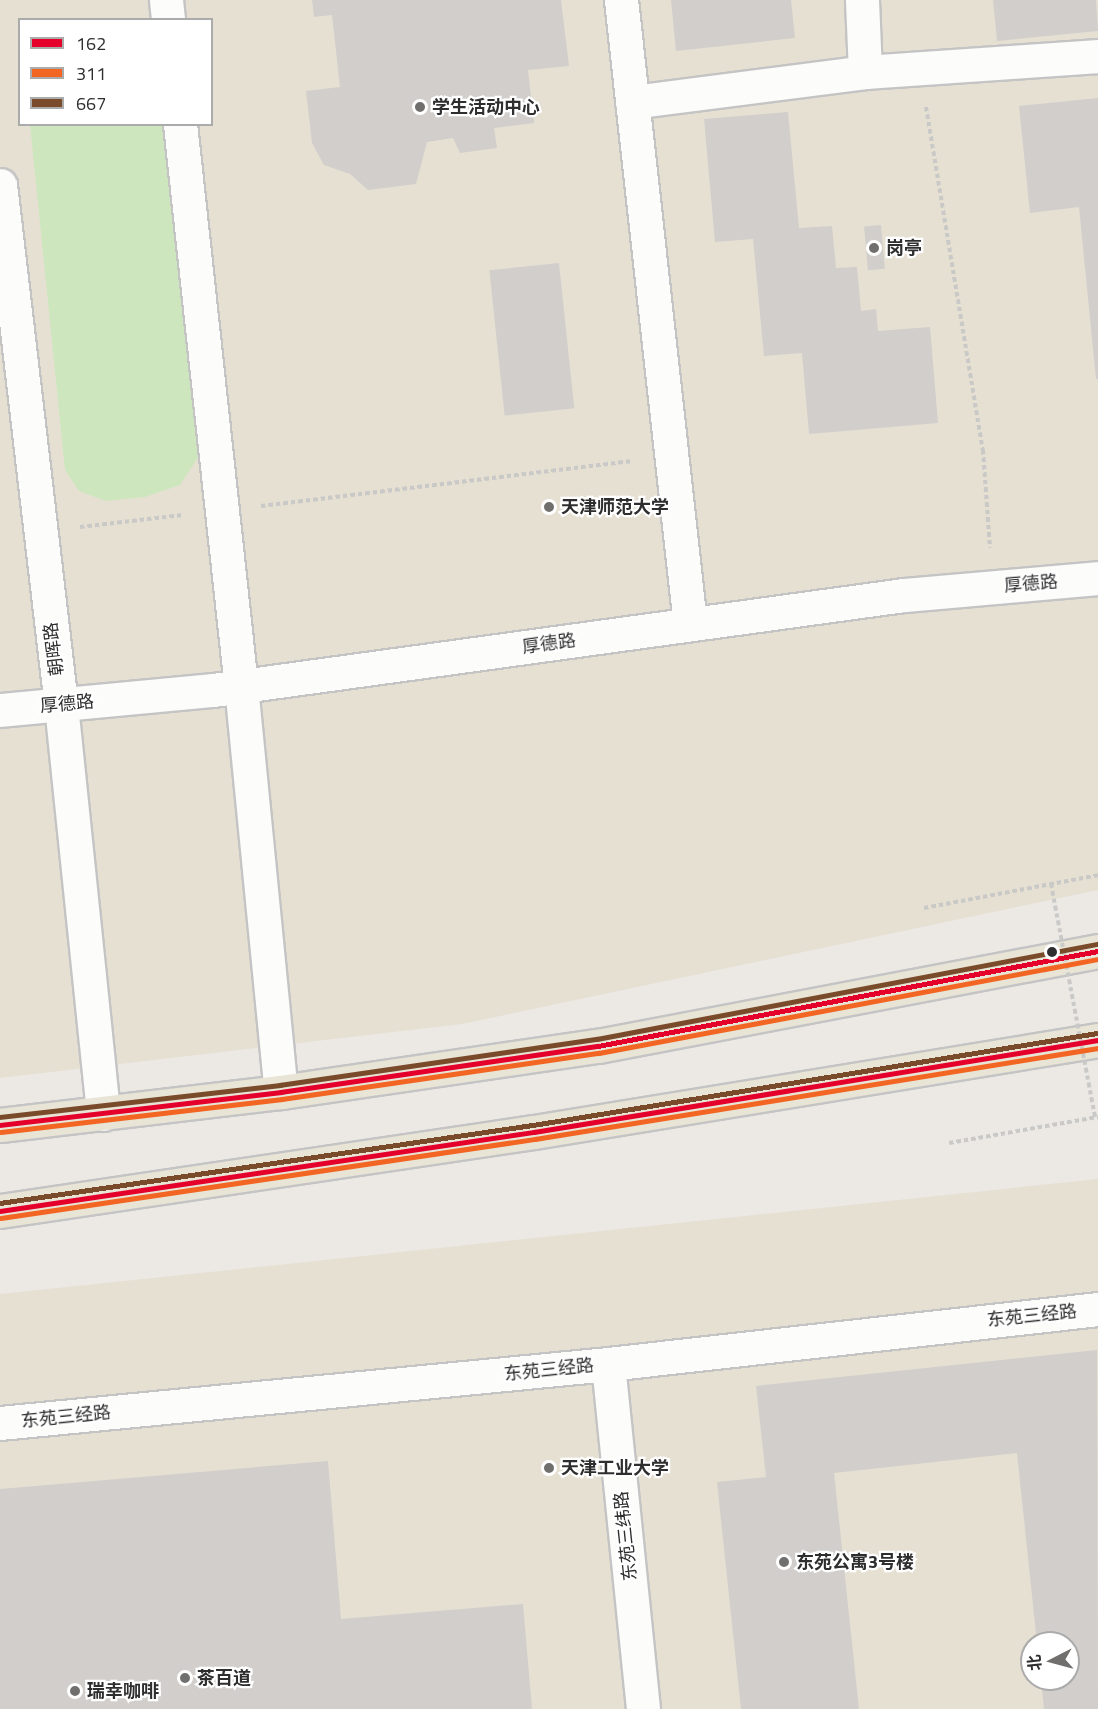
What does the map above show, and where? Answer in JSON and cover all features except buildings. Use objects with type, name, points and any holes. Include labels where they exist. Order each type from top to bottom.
[{"type":"main road","points":[[0,1125],[281,1092],[598,1046],[1098,951]]},
{"type":"main road","points":[[0,1211],[523,1134],[1098,1040]]},
{"type":"street","points":[[166,0],[168,18]]},
{"type":"street","points":[[621,0],[690,624]]},
{"type":"street","points":[[862,0],[865,72]]},
{"type":"street","points":[[632,102],[865,72],[1098,56]]},
{"type":"street","points":[[180,126],[242,686],[281,1092]]},
{"type":"street","name":"朝晖路","points":[[0,184],[61,705],[103,1114]]},
{"type":"street","name":"厚德路","points":[[0,710],[242,686],[904,595],[1098,579]]},
{"type":"street","name":"东苑三经路","points":[[0,1423],[608,1364],[1098,1309]]},
{"type":"street","name":"东苑三纬路","points":[[608,1364],[643,1709]]},
{"type":"path","points":[[920,68],[983,450],[992,588]]},
{"type":"path","points":[[40,531],[671,457]]},
{"type":"path","points":[[924,908],[1098,875]]},
{"type":"path","points":[[949,1143],[1097,1117],[1051,884]]},
{"type":"shaded area","name":"天津师范大学","points":[[0,0],[1098,0],[1098,890],[462,1024],[0,1078]]},
{"type":"shaded area","name":"天津工业大学","points":[[1098,1179],[1098,1709],[0,1709],[0,1294]]},
{"type":"green space","points":[[30,126],[167,126],[199,456],[180,485],[145,497],[106,501],[79,491],[65,470]]},
{"type":"transit line","name":"667","points":[[0,1117],[280,1085],[597,1039],[1097,944]]},
{"type":"transit line","name":"162","points":[[0,1125],[281,1092],[598,1046],[1098,951]]},
{"type":"transit line","name":"311","points":[[1,1132],[282,1099],[599,1053],[1098,959]]},
{"type":"transit line","name":"667","points":[[0,1203],[533,1125],[1097,1033]]},
{"type":"transit line","name":"162","points":[[0,1211],[534,1132],[1098,1040]]},
{"type":"transit line","name":"311","points":[[1,1218],[535,1139],[1098,1048]]},
{"type":"place","name":"学生活动中心","points":[[420,107]]},
{"type":"place","name":"岗亭","points":[[874,248]]},
{"type":"place","name":"天津师范大学","points":[[549,507]]},
{"type":"place","name":"天津工业大学","points":[[549,1468]]},
{"type":"place","name":"东苑公寓3号楼","points":[[784,1562]]},
{"type":"place","name":"茶百道","points":[[185,1678]]},
{"type":"place","name":"瑞幸咖啡","points":[[75,1691]]}]
